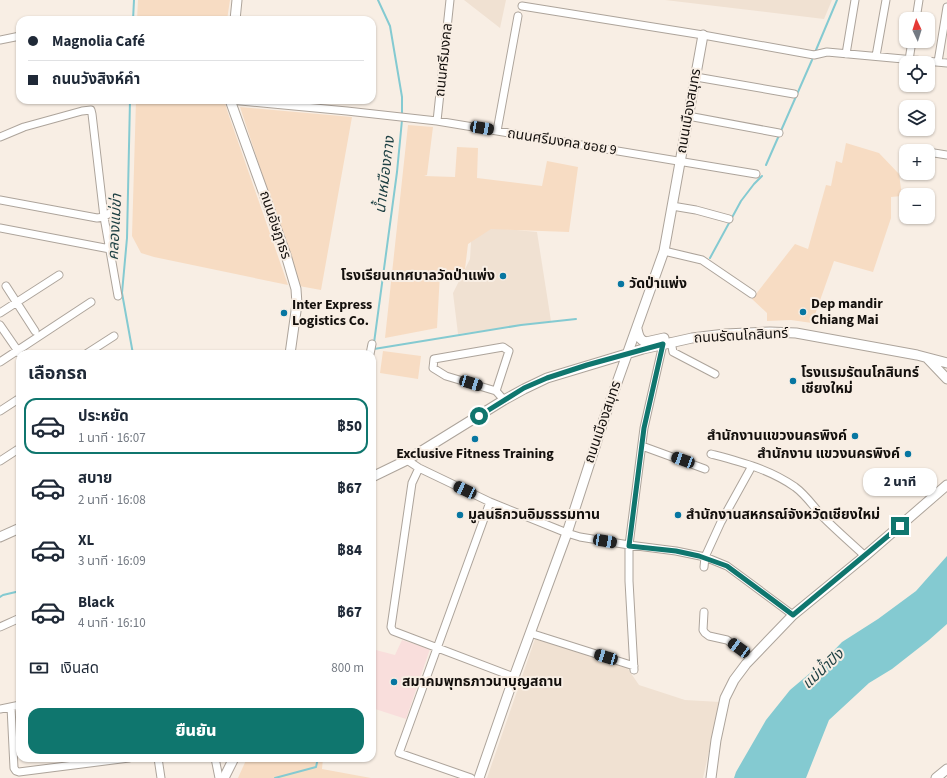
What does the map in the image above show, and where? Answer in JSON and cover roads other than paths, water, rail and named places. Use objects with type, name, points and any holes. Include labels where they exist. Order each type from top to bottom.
[{"type":"street","name":"ถนนศรีมงคล","points":[[437,121],[450,0]]},
{"type":"street","points":[[846,54],[854,0]]},
{"type":"street","points":[[876,56],[886,0]]},
{"type":"street","points":[[917,12],[919,0]]},
{"type":"street","points":[[235,16],[237,2]]},
{"type":"street","points":[[522,6],[703,35],[814,55],[827,52],[899,59]]},
{"type":"street","points":[[938,62],[947,7]]},
{"type":"street","points":[[497,131],[518,16]]},
{"type":"street","name":"ถนนเมืองสมุทร","points":[[479,778],[514,677],[567,533],[604,419],[664,251],[703,35]]},
{"type":"street","points":[[0,40],[16,37]]},
{"type":"street","points":[[935,62],[947,63]]},
{"type":"street","points":[[696,77],[794,94]]},
{"type":"street","name":"ถนนอัษฎาธร","points":[[231,104],[286,255],[296,289],[297,304],[291,350]]},
{"type":"street","name":"ถนนศรีมงคล ซอย 9","points":[[273,104],[437,121],[756,174]]},
{"type":"street","points":[[0,137],[24,127],[82,111],[91,110],[104,217],[118,296]]},
{"type":"street","points":[[688,116],[779,133]]},
{"type":"street","points":[[935,153],[947,155]]},
{"type":"street","points":[[0,200],[97,218],[104,217],[115,209]]},
{"type":"street","points":[[672,206],[696,210],[729,219]]},
{"type":"street","points":[[0,228],[110,249]]},
{"type":"street","points":[[664,251],[702,260],[752,294]]},
{"type":"street","points":[[0,313],[59,275]]},
{"type":"street","points":[[6,286],[35,331]]},
{"type":"street","points":[[23,350],[91,302]]},
{"type":"street","points":[[0,325],[17,350]]},
{"type":"street","points":[[636,329],[640,338],[646,342],[666,337],[692,338]]},
{"type":"street","name":"ถนนรัตนโกสินทร์","points":[[376,475],[407,460],[524,388],[547,378],[667,343],[692,338],[725,334],[770,332],[796,333],[947,363]]},
{"type":"street","points":[[92,350],[114,336]]},
{"type":"street","points":[[667,343],[673,352],[716,374]]},
{"type":"street","points":[[530,633],[634,668],[629,581],[629,546],[644,428],[667,343]]},
{"type":"street","points":[[371,350],[372,344]]},
{"type":"street","points":[[496,391],[509,351],[503,348],[434,359],[433,368],[446,376],[496,391],[504,400]]},
{"type":"street","points":[[0,362],[16,354]]},
{"type":"street","points":[[927,358],[947,379]]},
{"type":"street","points":[[0,411],[16,401]]},
{"type":"street","points":[[642,446],[705,469]]},
{"type":"street","points":[[0,461],[16,451]]},
{"type":"street","points":[[711,454],[768,471],[794,486],[804,494],[822,516],[865,556]]},
{"type":"street","points":[[407,460],[419,468],[490,502],[567,533],[580,537],[629,546],[676,551],[705,557],[727,566],[793,615]]},
{"type":"street","points":[[704,567],[705,557],[721,522],[752,466]]},
{"type":"street","points":[[419,468],[412,482],[391,627],[393,631],[514,677]]},
{"type":"street","points":[[711,778],[716,740],[725,698],[734,680],[752,658],[793,615],[865,556],[947,485]]},
{"type":"street","points":[[471,778],[399,753],[490,502]]},
{"type":"street","points":[[0,537],[16,530]]},
{"type":"street","points":[[704,612],[702,630],[705,633],[709,636],[727,640],[752,658]]},
{"type":"street","points":[[0,627],[16,620]]},
{"type":"street","points":[[0,709],[16,706]]},
{"type":"street","points":[[12,707],[14,768],[16,771],[19,772],[98,762]]},
{"type":"street","points":[[159,762],[161,778]]},
{"type":"street","points":[[215,762],[219,778]]},
{"type":"street","points":[[224,778],[232,762]]},
{"type":"street","points":[[936,778],[947,769]]},
{"type":"water","name":"แม่น้ำปิง","points":[[947,556],[947,624],[892,669],[869,683],[829,720],[806,778],[734,778],[766,720],[790,690],[822,663],[842,642],[878,619],[916,591]]},
{"type":"waterway","name":"คลองแม่ข่า","points":[[133,16],[134,0]]},
{"type":"waterway","name":"น้ำเหมืองกาง","points":[[378,0],[390,26],[402,97],[402,115]]},
{"type":"waterway","points":[[816,50],[837,0]]},
{"type":"waterway","points":[[766,165],[812,60]]},
{"type":"waterway","name":"คลองแม่ข่า","points":[[130,104],[127,238],[122,293],[132,350]]},
{"type":"waterway","name":"น้ำเหมืองกาง","points":[[374,343],[397,172],[402,120]]},
{"type":"waterway","points":[[710,258],[741,201],[762,176]]},
{"type":"waterway","points":[[374,349],[521,325],[576,319]]},
{"type":"waterway","points":[[0,597],[16,592]]},
{"type":"waterway","name":"น้ำเหมืองกาง","points":[[275,778],[316,767],[317,762]]},
{"type":"place","name":"โรงเรียนเทศบาลวัดป่าแพ่ง","points":[[503,276]]},
{"type":"place","name":"วัดป่าแพ่ง","points":[[621,284]]},
{"type":"place","name":"Dep mandir Chiang Mai","points":[[803,312]]},
{"type":"place","name":"Inter Express Logistics Co.","points":[[284,313]]},
{"type":"place","name":"โรงแรมรัตนโกสินทร์ เชียงใหม่","points":[[793,381]]},
{"type":"place","name":"สำนักงานแขวงนครพิงค์","points":[[855,436]]},
{"type":"place","name":"Exclusive Fitness Training","points":[[475,439]]},
{"type":"place","name":"สำนักงาน แขวงนครพิงค์","points":[[908,454]]},
{"type":"place","name":"มูลนธิกวนอิมธรรมทาน","points":[[460,515]]},
{"type":"place","name":"สำนักงานสหกรณ์จังหวัดเชียงใหม่","points":[[678,515]]},
{"type":"place","name":"สมาคมพุทธภาวนาบุญสถาน","points":[[394,682]]}]
